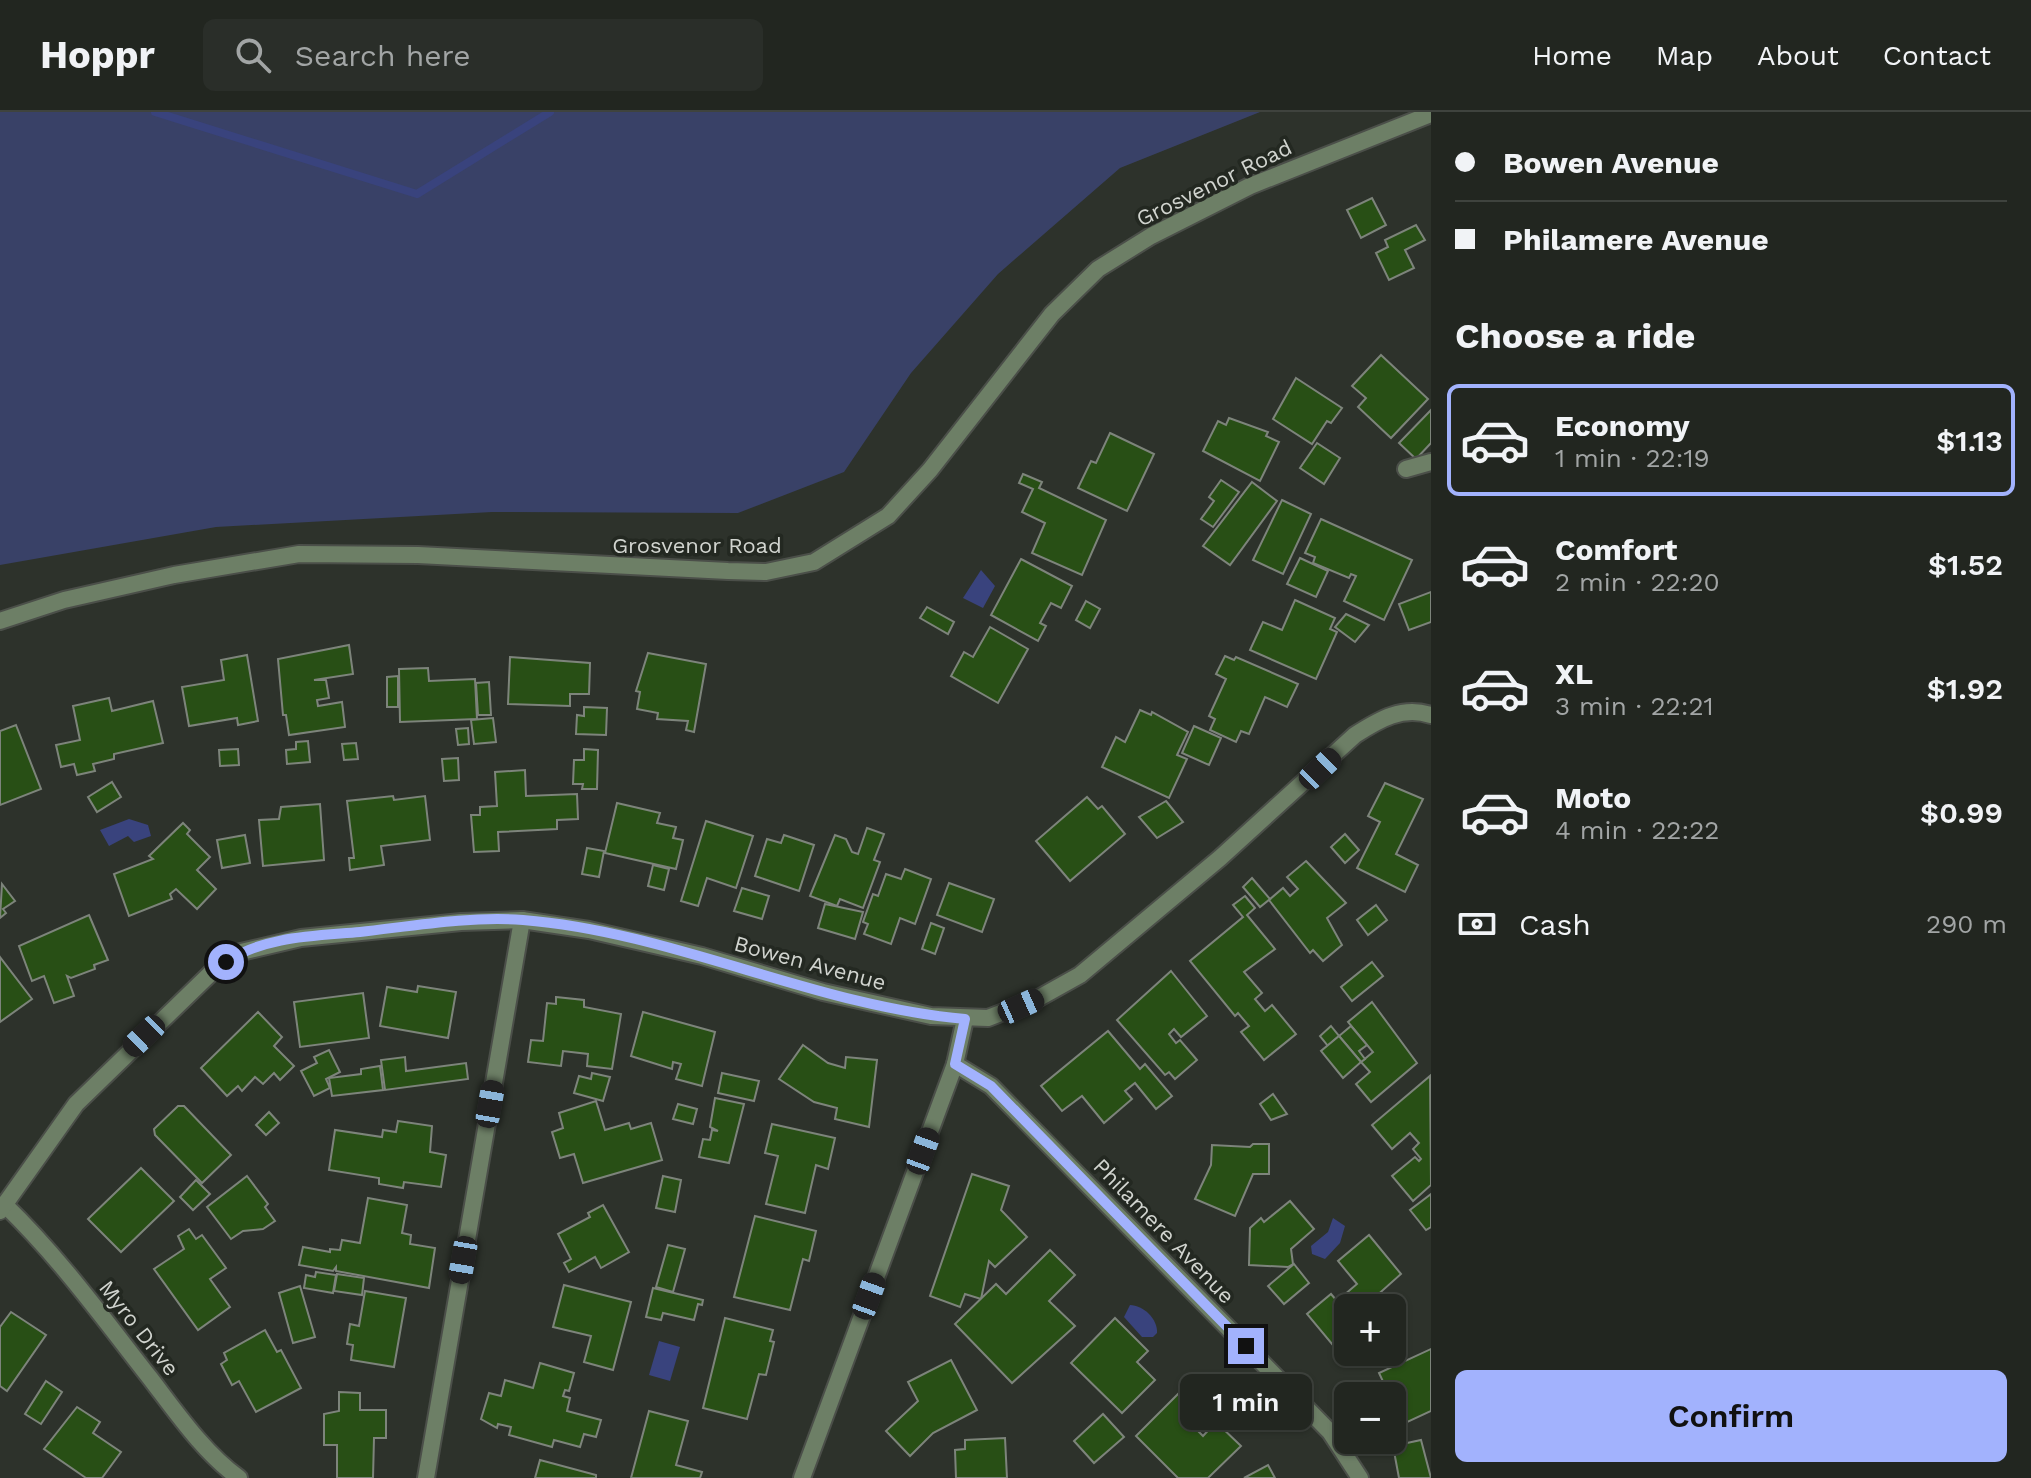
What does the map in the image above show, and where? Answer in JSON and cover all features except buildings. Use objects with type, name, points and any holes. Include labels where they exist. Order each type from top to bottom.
[{"type":"street","name":"Grosvenor Road","points":[[0,621],[64,600],[174,575],[299,554],[418,555],[766,572],[814,562],[888,516],[930,470],[1052,314],[1098,269],[1151,236],[1250,186],[1431,114]]},
{"type":"street","points":[[1406,469],[1431,462]]},
{"type":"street","name":"Bowen Avenue","points":[[2,1207],[76,1104],[212,972],[241,952],[301,938],[461,922],[522,920],[589,930],[702,956],[823,992],[916,1013],[965,1019],[1004,1014],[1080,975],[1208,868],[1355,735],[1380,719],[1399,712],[1431,715]]},
{"type":"street","points":[[426,1478],[522,920]]},
{"type":"street","points":[[802,1478],[955,1064],[965,1019]]},
{"type":"street","name":"Philamere Avenue","points":[[955,1064],[991,1086],[1330,1432],[1360,1478]]},
{"type":"street","name":"Myro Drive","points":[[2,1207],[47,1246],[179,1416],[239,1478]]},
{"type":"shaded area","points":[[0,112],[1260,112],[1120,168],[998,274],[911,373],[844,472],[738,513],[492,512],[216,527],[0,565]]},
{"type":"shaded area","points":[[981,570],[995,586],[983,608],[963,598]]},
{"type":"shaded area","points":[[129,819],[148,825],[151,836],[134,842],[128,836],[109,846],[100,830]]},
{"type":"shaded area","points":[[1333,1218],[1345,1226],[1340,1243],[1325,1259],[1312,1254],[1311,1246],[1328,1232]]},
{"type":"shaded area","points":[[1130,1305],[1140,1307],[1152,1318],[1157,1328],[1153,1337],[1142,1337],[1124,1317]]},
{"type":"shaded area","points":[[659,1341],[680,1347],[670,1381],[649,1375]]},
{"type":"waterway","points":[[155,112],[417,194],[550,112]]},
{"type":"route","points":[[226,962],[241,952],[261,945],[301,938],[461,922],[522,920],[589,930],[702,956],[823,992],[931,1016],[965,1019],[955,1064],[991,1086],[1246,1346]]}]
